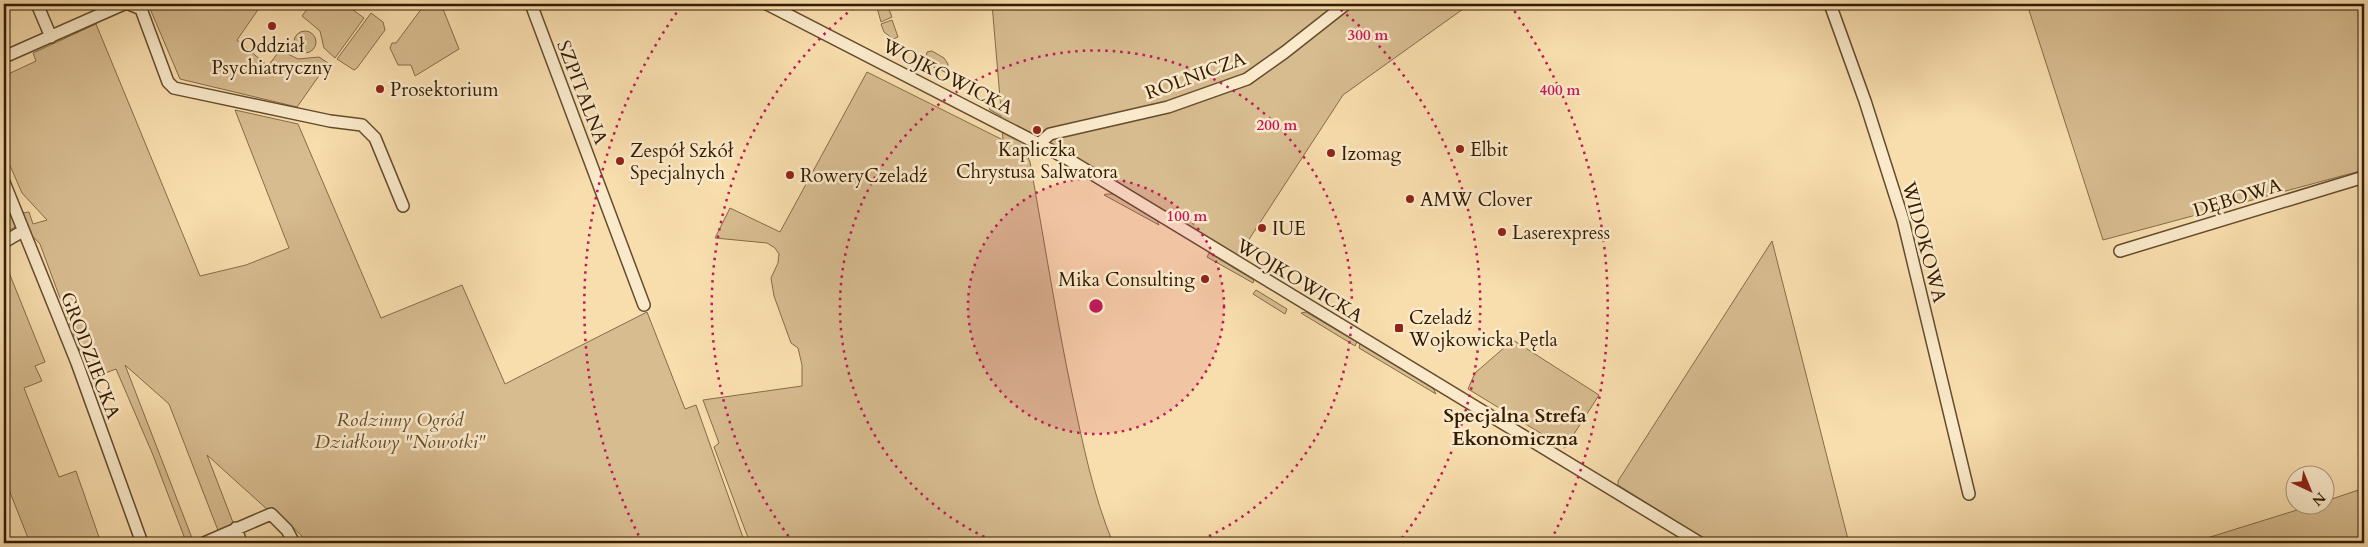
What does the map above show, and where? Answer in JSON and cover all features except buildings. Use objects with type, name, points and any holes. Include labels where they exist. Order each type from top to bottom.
[{"type":"street","points":[[36,4],[50,37]]},
{"type":"street","points":[[4,57],[124,4]]},
{"type":"street","points":[[129,4],[141,9],[168,82],[174,88],[323,120],[362,125],[375,138],[402,206]]},
{"type":"street","name":"SZPITALNA","points":[[531,4],[644,305]]},
{"type":"street","name":"WOJKOWICKA","points":[[768,4],[1040,143],[1700,543]]},
{"type":"street","name":"ROLNICZA","points":[[1040,143],[1050,134],[1168,107],[1247,79],[1346,4]]},
{"type":"street","name":"WIDOKOWA","points":[[1830,4],[1865,101],[1903,220],[1969,494]]},
{"type":"street","name":"DĘBOWA","points":[[2120,251],[2364,177]]},
{"type":"street","name":"GRODZIECKA","points":[[4,182],[77,363],[142,543]]},
{"type":"street","points":[[4,242],[23,231]]},
{"type":"street","points":[[204,543],[272,514],[288,530],[294,543]]},
{"type":"street","points":[[236,528],[241,543]]},
{"type":"green space","points":[[148,4],[262,4],[237,40],[268,66],[280,50],[298,59],[319,57],[328,63],[297,107],[180,79]]},
{"type":"green space","points":[[311,4],[345,4],[364,18],[335,58],[324,48],[320,31],[302,16]]},
{"type":"green space","points":[[425,4],[441,4],[459,49],[415,76],[411,65],[398,65],[390,48],[392,43],[396,43]]},
{"type":"green space","points":[[876,4],[887,4],[892,17],[881,22]]},
{"type":"green space","points":[[992,4],[1470,4],[1343,95],[1235,261],[1026,136],[1023,128],[1024,147],[1030,162],[1080,431],[1094,488],[1113,543],[750,543],[714,447],[719,443],[703,400],[802,386],[802,365],[798,348],[791,343],[774,296],[771,278],[778,263],[779,254],[775,248],[767,243],[715,238],[730,208],[780,232],[867,72],[1003,140],[1001,116],[990,110],[989,107],[1001,110]]},
{"type":"green space","points":[[2027,4],[2364,4],[2364,170],[2103,240]]},
{"type":"green space","points":[[371,13],[383,22],[385,30],[354,70],[337,59]]},
{"type":"green space","points":[[892,20],[898,37],[893,39],[884,32],[881,24]]},
{"type":"green space","name":"Rodzinny Ogród Działkowy \"Nowotki\"","points":[[96,24],[200,276],[246,265],[289,248],[235,110],[298,124],[381,318],[462,285],[505,384],[647,312],[685,409],[696,405],[745,543],[309,543],[273,508],[269,511],[207,455],[234,525],[219,533],[169,404],[125,365],[192,538],[185,539],[153,455],[116,369],[90,379],[40,244],[21,224],[4,233],[4,191],[24,213],[29,212],[33,224],[47,220],[22,193],[4,152],[4,76],[36,61],[33,53]]},
{"type":"green space","points":[[305,31],[313,34],[316,42],[313,50],[305,53],[297,50],[294,42],[297,34]]},
{"type":"green space","points":[[932,51],[944,58],[948,64],[947,73],[925,63],[927,52]]},
{"type":"green space","points":[[1113,194],[1157,220],[1159,225],[1104,195]]},
{"type":"green space","points":[[1772,241],[1849,543],[1711,543],[1618,485],[1618,481]]},
{"type":"green space","points":[[1209,253],[1254,280],[1253,283],[1207,257]]},
{"type":"green space","points":[[4,260],[45,362],[35,366],[42,381],[24,388],[59,477],[76,471],[101,543],[30,543],[4,477]]},
{"type":"green space","points":[[1256,290],[1287,309],[1285,314],[1253,294]]},
{"type":"green space","points":[[1306,312],[1357,342],[1355,346],[1301,313]]},
{"type":"green space","points":[[1513,340],[1599,395],[1565,448],[1468,389],[1475,373]]},
{"type":"green space","points":[[1360,344],[1433,388],[1436,394],[1359,348]]},
{"type":"green space","points":[[2364,488],[2364,543],[2191,543],[2286,513],[2336,514],[2336,498]]},
{"type":"place","name":"Oddział Psychiatryczny","points":[[272,26]]},
{"type":"place","name":"Prosektorium","points":[[380,89]]},
{"type":"place","name":"Kapliczka Chrystusa Salwatora","points":[[1037,130]]},
{"type":"place","name":"Elbit","points":[[1460,149]]},
{"type":"place","name":"Izomag","points":[[1331,153]]},
{"type":"place","name":"Zespół Szkół Specjalnych","points":[[620,161]]},
{"type":"place","name":"RoweryCzeladź","points":[[790,175]]},
{"type":"place","name":"AMW Clover","points":[[1410,199]]},
{"type":"place","name":"IUE","points":[[1262,228]]},
{"type":"place","name":"Laserexpress","points":[[1502,232]]},
{"type":"place","name":"Mika Consulting","points":[[1205,279]]},
{"type":"place","name":"Czeladź Wojkowicka Pętla","points":[[1399,328]]},
{"type":"district","name":"Specjalna Strefa Ekonomiczna","points":[[1515,426]]}]
